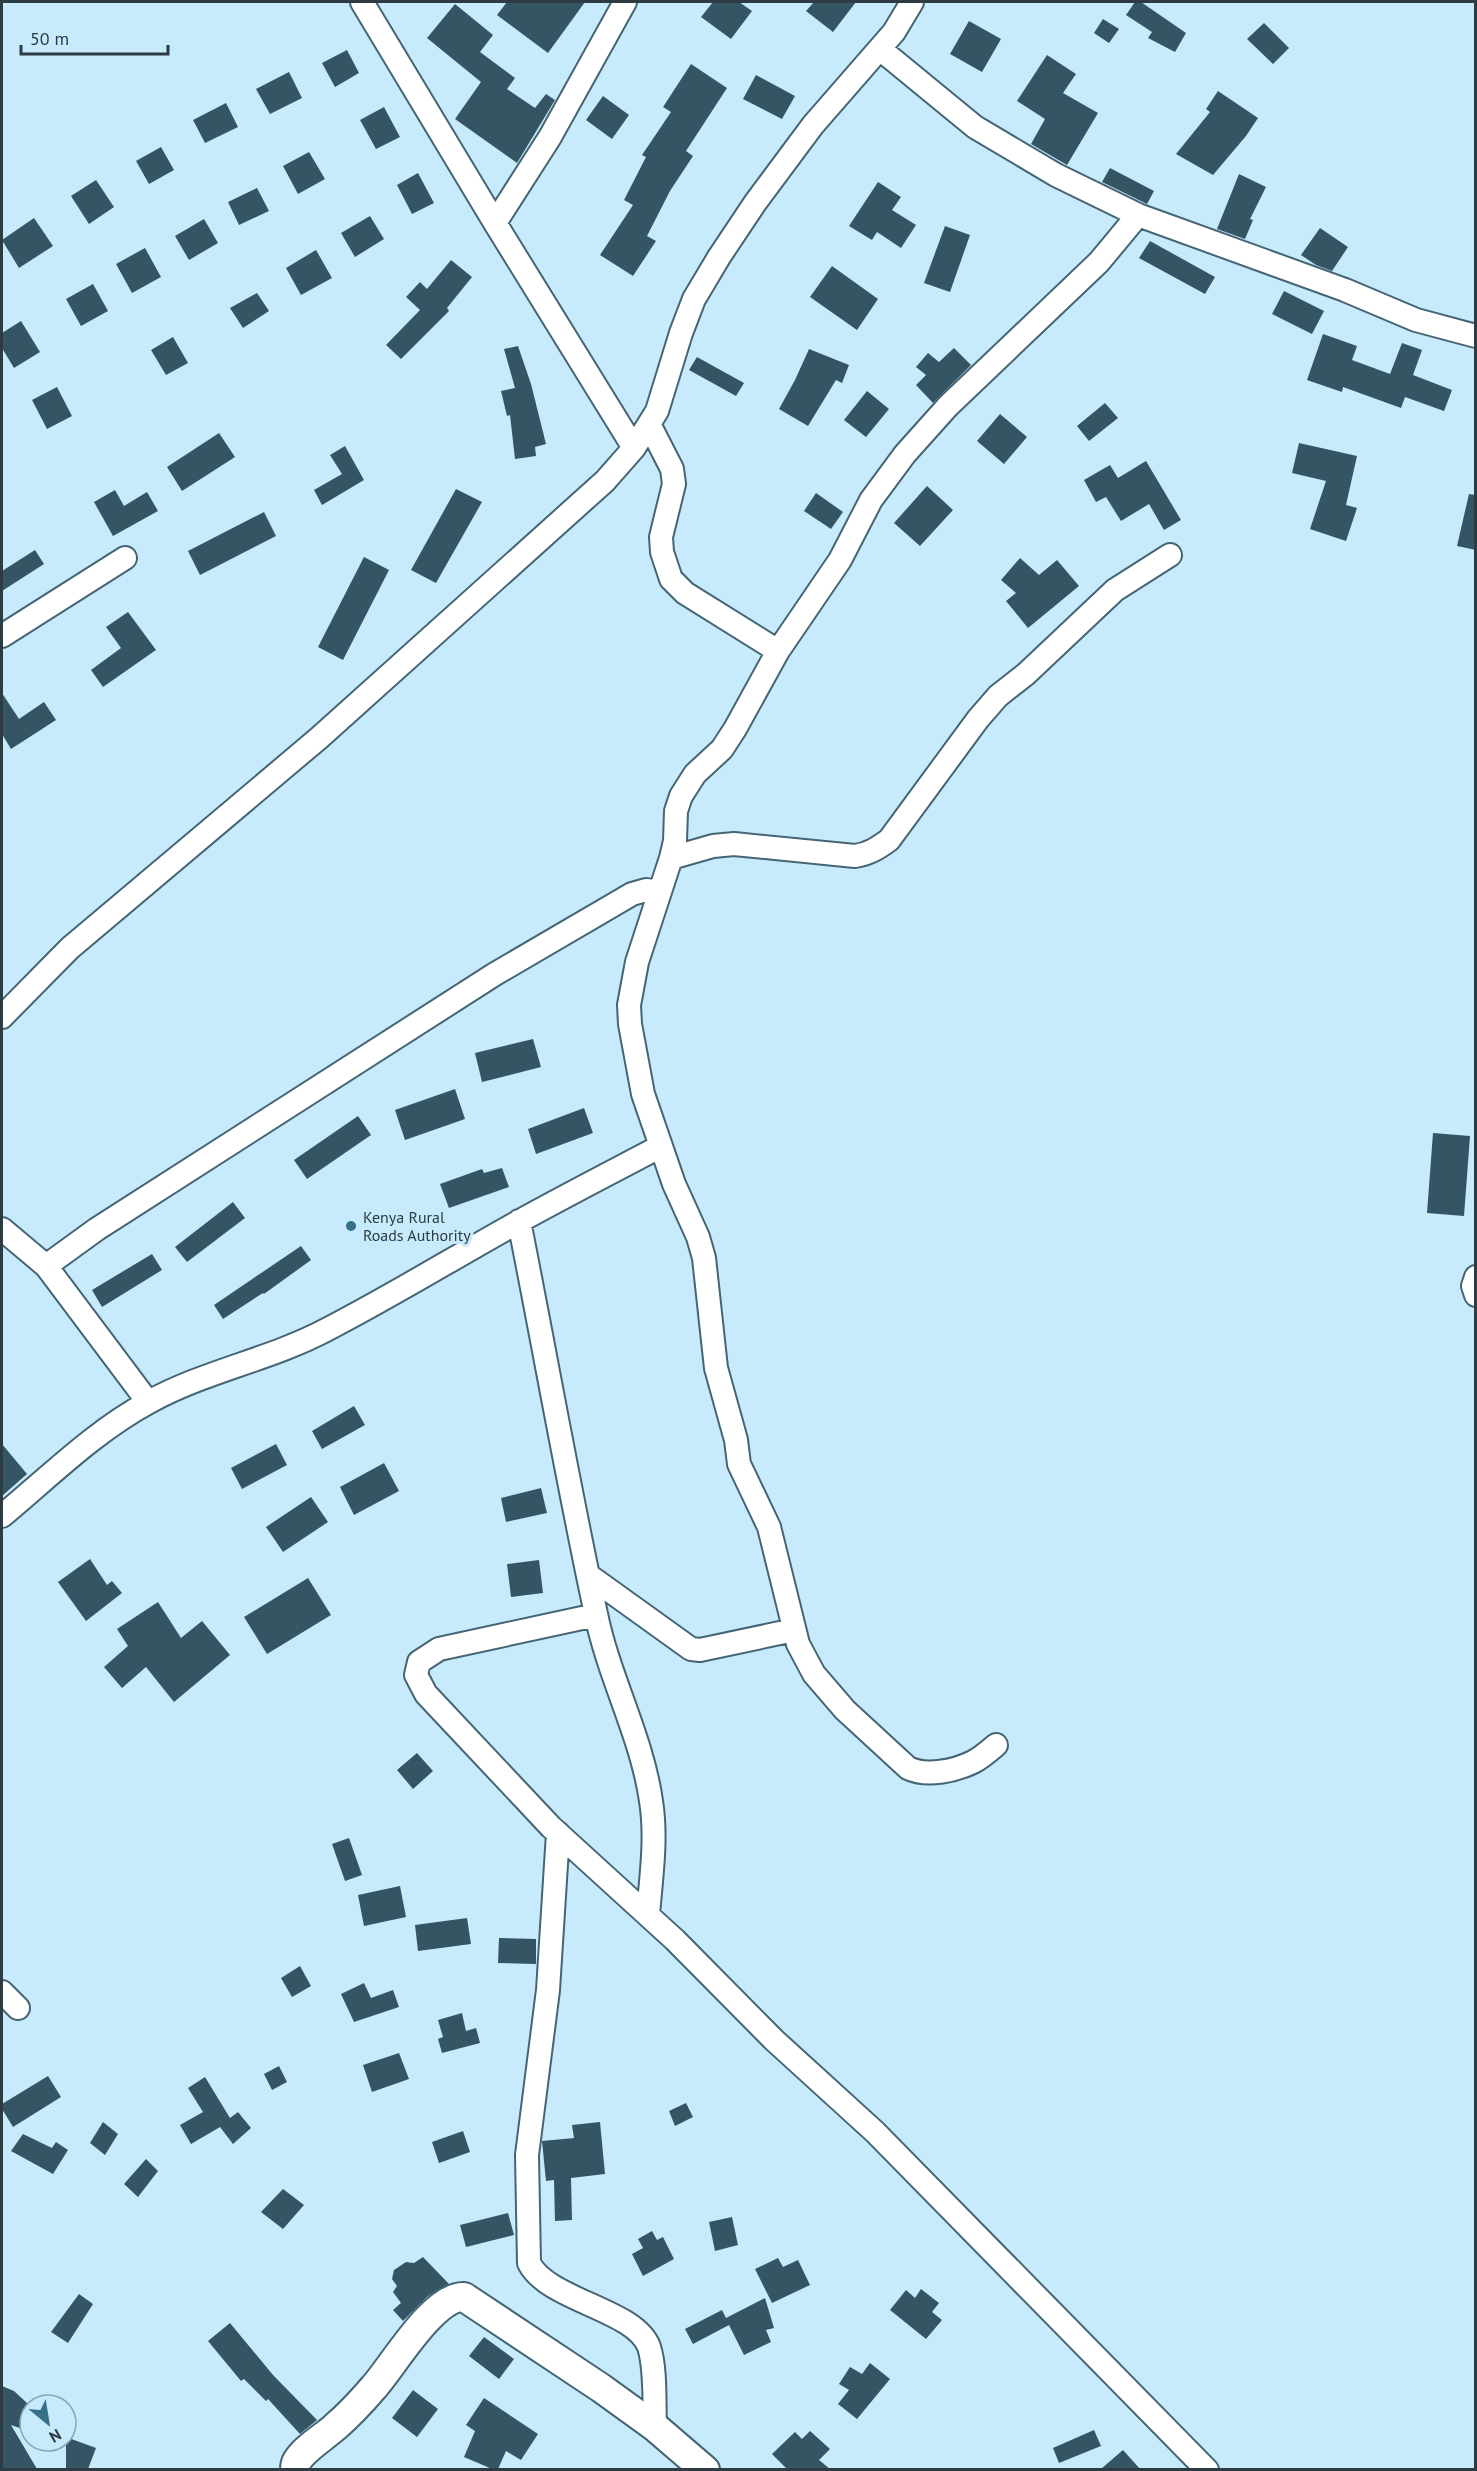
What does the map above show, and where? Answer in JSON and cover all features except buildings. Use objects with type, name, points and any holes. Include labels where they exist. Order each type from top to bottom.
[{"type":"street","points":[[362,2],[634,448]]},
{"type":"street","points":[[495,223],[550,137],[625,2]]},
{"type":"street","points":[[2,1017],[70,948],[319,738],[605,481],[634,448],[657,411],[694,299],[719,257],[754,203],[813,125],[894,32],[912,2]]},
{"type":"street","points":[[879,49],[975,127],[1056,175],[1138,215],[1345,290],[1416,320],[1476,336]]},
{"type":"street","points":[[996,1745],[973,1762],[954,1768],[929,1773],[908,1768],[845,1710],[814,1674],[798,1644],[769,1527],[739,1464],[736,1440],[716,1368],[704,1258],[698,1237],[674,1184],[643,1094],[630,1023],[629,1005],[637,962],[671,858],[675,841],[675,811],[681,796],[695,774],[722,749],[778,651],[840,560],[871,500],[905,454],[948,406],[1099,262],[1138,215]]},
{"type":"street","points":[[649,424],[672,469],[674,483],[661,537],[662,552],[671,579],[685,593],[778,651]]},
{"type":"street","points":[[671,858],[712,846],[734,844],[855,856],[867,854],[878,848],[889,840],[978,719],[998,696],[1026,674],[1115,590],[1170,555]]},
{"type":"street","points":[[2,636],[125,558]]},
{"type":"street","points":[[46,1266],[97,1229],[495,974],[632,894],[646,890],[660,892]]},
{"type":"street","points":[[2,1516],[106,1429],[148,1402],[216,1371],[290,1347],[317,1335],[391,1297],[519,1221],[661,1146]]},
{"type":"street","points":[[519,1221],[565,1466],[603,1646],[636,1742],[651,1801],[653,1842],[648,1915]]},
{"type":"street","points":[[2,1229],[46,1266],[148,1402]]},
{"type":"street","points":[[1476,1277],[1473,1286],[1476,1295]]},
{"type":"street","points":[[588,1575],[691,1649],[700,1650],[794,1630]]},
{"type":"street","points":[[596,1615],[439,1649],[419,1662],[416,1675],[426,1694],[558,1833],[648,1915],[774,2040],[875,2132],[1207,2469]]},
{"type":"street","points":[[558,1833],[548,1990],[527,2155],[529,2263],[533,2270],[548,2283],[632,2328],[644,2339],[652,2362],[655,2427]]},
{"type":"street","points":[[2,1992],[18,2008]]},
{"type":"street","points":[[294,2469],[296,2461],[338,2425],[383,2378],[414,2333],[451,2300],[459,2297],[464,2297],[601,2388],[655,2427],[705,2469]]},
{"type":"place","name":"Kenya Rural Roads Authority","points":[[351,1226]]}]
